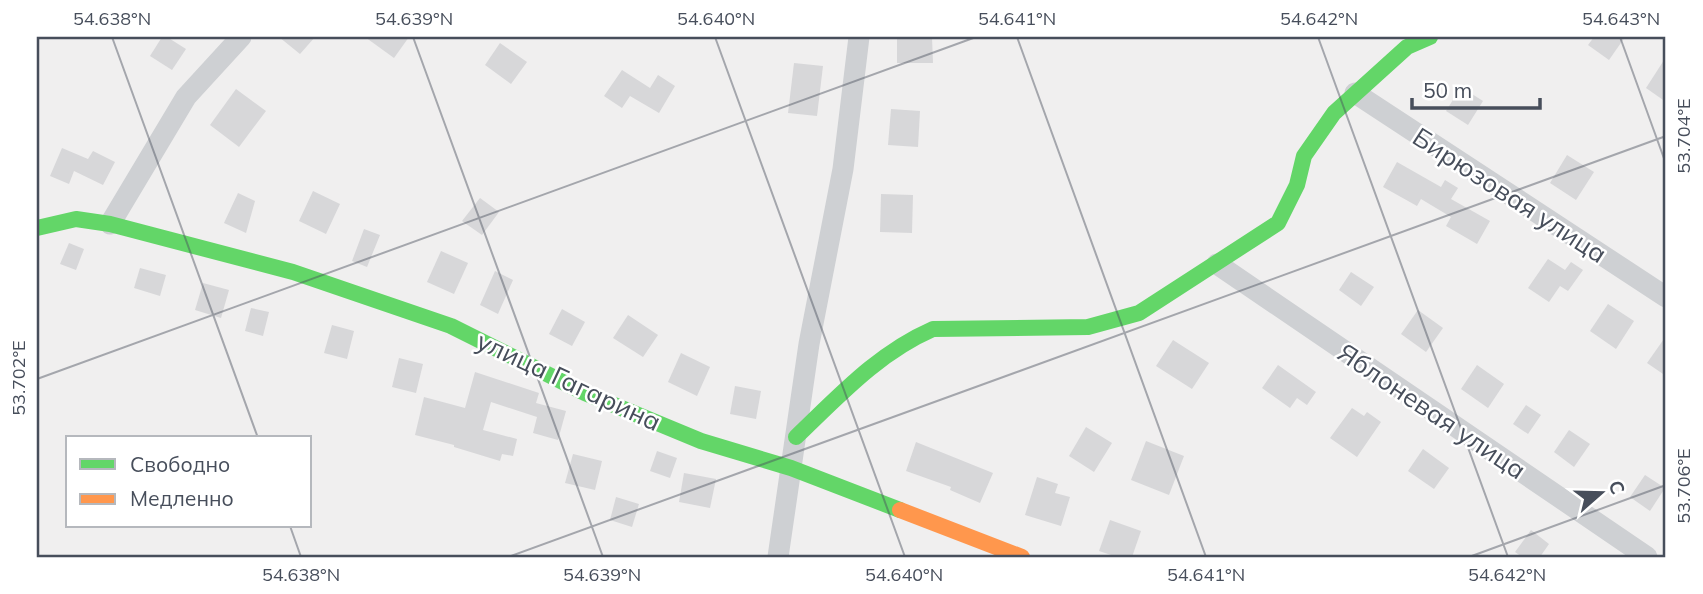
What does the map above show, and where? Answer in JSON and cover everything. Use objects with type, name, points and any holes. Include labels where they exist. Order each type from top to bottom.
[{"type":"street","points":[[110,224],[186,97],[241,37]]},
{"type":"street","points":[[778,557],[809,344],[843,169],[859,37]]},
{"type":"street","points":[[796,437],[877,360],[912,337],[933,329],[1088,327],[1139,313],[1217,264],[1278,223],[1297,185],[1304,156],[1334,113],[1407,47],[1430,37]]},
{"type":"street","name":"Бирюзовая улица","points":[[1354,93],[1666,298]]},
{"type":"street","name":"улица Гагарина","points":[[37,228],[76,219],[110,224],[293,272],[451,326],[598,398],[701,441],[791,468],[1022,557]]},
{"type":"street","name":"Яблоневая улица","points":[[1217,264],[1647,557]]},
{"type":"building","points":[[162,37],[167,37],[186,49],[172,70],[150,56]]},
{"type":"building","points":[[279,37],[315,37],[300,54]]},
{"type":"building","points":[[365,37],[409,37],[394,58]]},
{"type":"building","points":[[897,37],[932,37],[933,63],[897,63]]},
{"type":"building","points":[[1594,37],[1625,37],[1609,60],[1588,45]]},
{"type":"building","points":[[500,43],[527,62],[511,84],[485,65]]},
{"type":"building","points":[[1666,57],[1666,102],[1646,88]]},
{"type":"building","points":[[794,63],[823,66],[817,116],[788,113]]},
{"type":"building","points":[[622,70],[650,88],[658,75],[675,86],[659,113],[630,96],[622,108],[604,96]]},
{"type":"building","points":[[1461,87],[1483,101],[1468,125],[1446,111]]},
{"type":"building","points":[[236,89],[266,111],[239,147],[210,125]]},
{"type":"building","points":[[891,109],[920,111],[918,147],[888,145]]},
{"type":"building","points":[[62,148],[88,159],[93,151],[115,162],[103,185],[74,171],[69,184],[50,176]]},
{"type":"building","points":[[1567,155],[1594,172],[1576,200],[1550,183]]},
{"type":"building","points":[[1397,162],[1441,187],[1445,180],[1458,188],[1451,199],[1490,221],[1477,244],[1446,226],[1451,217],[1421,199],[1417,206],[1383,187]]},
{"type":"building","points":[[313,191],[340,204],[326,234],[299,221]]},
{"type":"building","points":[[238,193],[255,201],[246,233],[224,223]]},
{"type":"building","points":[[881,194],[913,195],[912,233],[880,232]]},
{"type":"building","points":[[480,198],[499,212],[482,235],[462,221]]},
{"type":"building","points":[[364,229],[380,235],[367,267],[352,261]]},
{"type":"building","points":[[69,243],[84,249],[76,270],[60,264]]},
{"type":"building","points":[[441,251],[468,263],[454,294],[427,282]]},
{"type":"building","points":[[1548,259],[1565,270],[1571,262],[1583,270],[1568,291],[1560,286],[1549,302],[1528,288]]},
{"type":"building","points":[[140,268],[166,275],[160,296],[134,288]]},
{"type":"building","points":[[495,271],[513,280],[498,314],[480,305]]},
{"type":"building","points":[[1351,272],[1374,287],[1361,306],[1339,290]]},
{"type":"building","points":[[203,283],[229,290],[221,318],[195,310]]},
{"type":"building","points":[[1608,304],[1634,321],[1616,349],[1590,331]]},
{"type":"building","points":[[251,308],[269,312],[263,336],[245,331]]},
{"type":"building","points":[[562,309],[585,322],[572,346],[549,334]]},
{"type":"building","points":[[1418,310],[1443,328],[1426,352],[1401,334]]},
{"type":"building","points":[[628,315],[658,335],[643,357],[613,338]]},
{"type":"building","points":[[332,325],[354,331],[347,359],[324,353]]},
{"type":"building","points":[[1666,336],[1666,376],[1647,363]]},
{"type":"building","points":[[1173,340],[1209,363],[1192,389],[1156,366]]},
{"type":"building","points":[[681,353],[710,367],[697,396],[668,382]]},
{"type":"building","points":[[399,358],[423,364],[416,393],[392,387]]},
{"type":"building","points":[[1278,365],[1316,392],[1307,405],[1297,398],[1290,408],[1262,388]]},
{"type":"building","points":[[1477,365],[1504,384],[1488,408],[1461,389]]},
{"type":"building","points":[[475,372],[539,393],[536,403],[566,411],[558,440],[533,433],[537,417],[491,402],[483,430],[517,439],[513,456],[502,454],[500,461],[415,435],[424,397],[465,408]]},
{"type":"building","points":[[735,386],[761,391],[756,419],[730,414]]},
{"type":"building","points":[[1526,405],[1541,415],[1528,434],[1513,424]]},
{"type":"building","points":[[1352,408],[1364,416],[1367,412],[1381,422],[1357,457],[1330,438]]},
{"type":"building","points":[[1086,427],[1112,443],[1094,472],[1069,456]]},
{"type":"building","points":[[1569,430],[1590,444],[1574,467],[1554,452]]},
{"type":"building","points":[[1146,441],[1184,456],[1169,495],[1131,480]]},
{"type":"building","points":[[916,442],[993,473],[980,503],[950,490],[951,487],[906,471]]},
{"type":"building","points":[[1423,449],[1449,468],[1434,489],[1408,471]]},
{"type":"building","points":[[657,451],[677,458],[670,478],[650,471]]},
{"type":"building","points":[[573,454],[602,461],[595,490],[565,483]]},
{"type":"building","points":[[684,473],[716,479],[710,508],[679,502]]},
{"type":"building","points":[[1645,475],[1665,488],[1650,511],[1630,497]]},
{"type":"building","points":[[1037,477],[1058,484],[1055,493],[1070,497],[1061,526],[1025,515]]},
{"type":"building","points":[[616,497],[639,504],[632,527],[610,520]]},
{"type":"building","points":[[1110,520],[1141,531],[1132,557],[1117,557],[1099,551]]},
{"type":"building","points":[[1531,530],[1549,544],[1540,557],[1522,557],[1515,552]]},
{"type":"traffic: fast","points":[[796,437],[877,363],[894,350],[933,329],[1088,327],[1139,313],[1278,223],[1297,185],[1304,156],[1334,113],[1407,47],[1430,37]]},
{"type":"traffic: fast","points":[[37,228],[76,219],[110,224],[293,272],[451,326],[585,393],[701,441],[791,468],[900,510]]},
{"type":"traffic: slow","points":[[900,510],[1022,557]]}]
